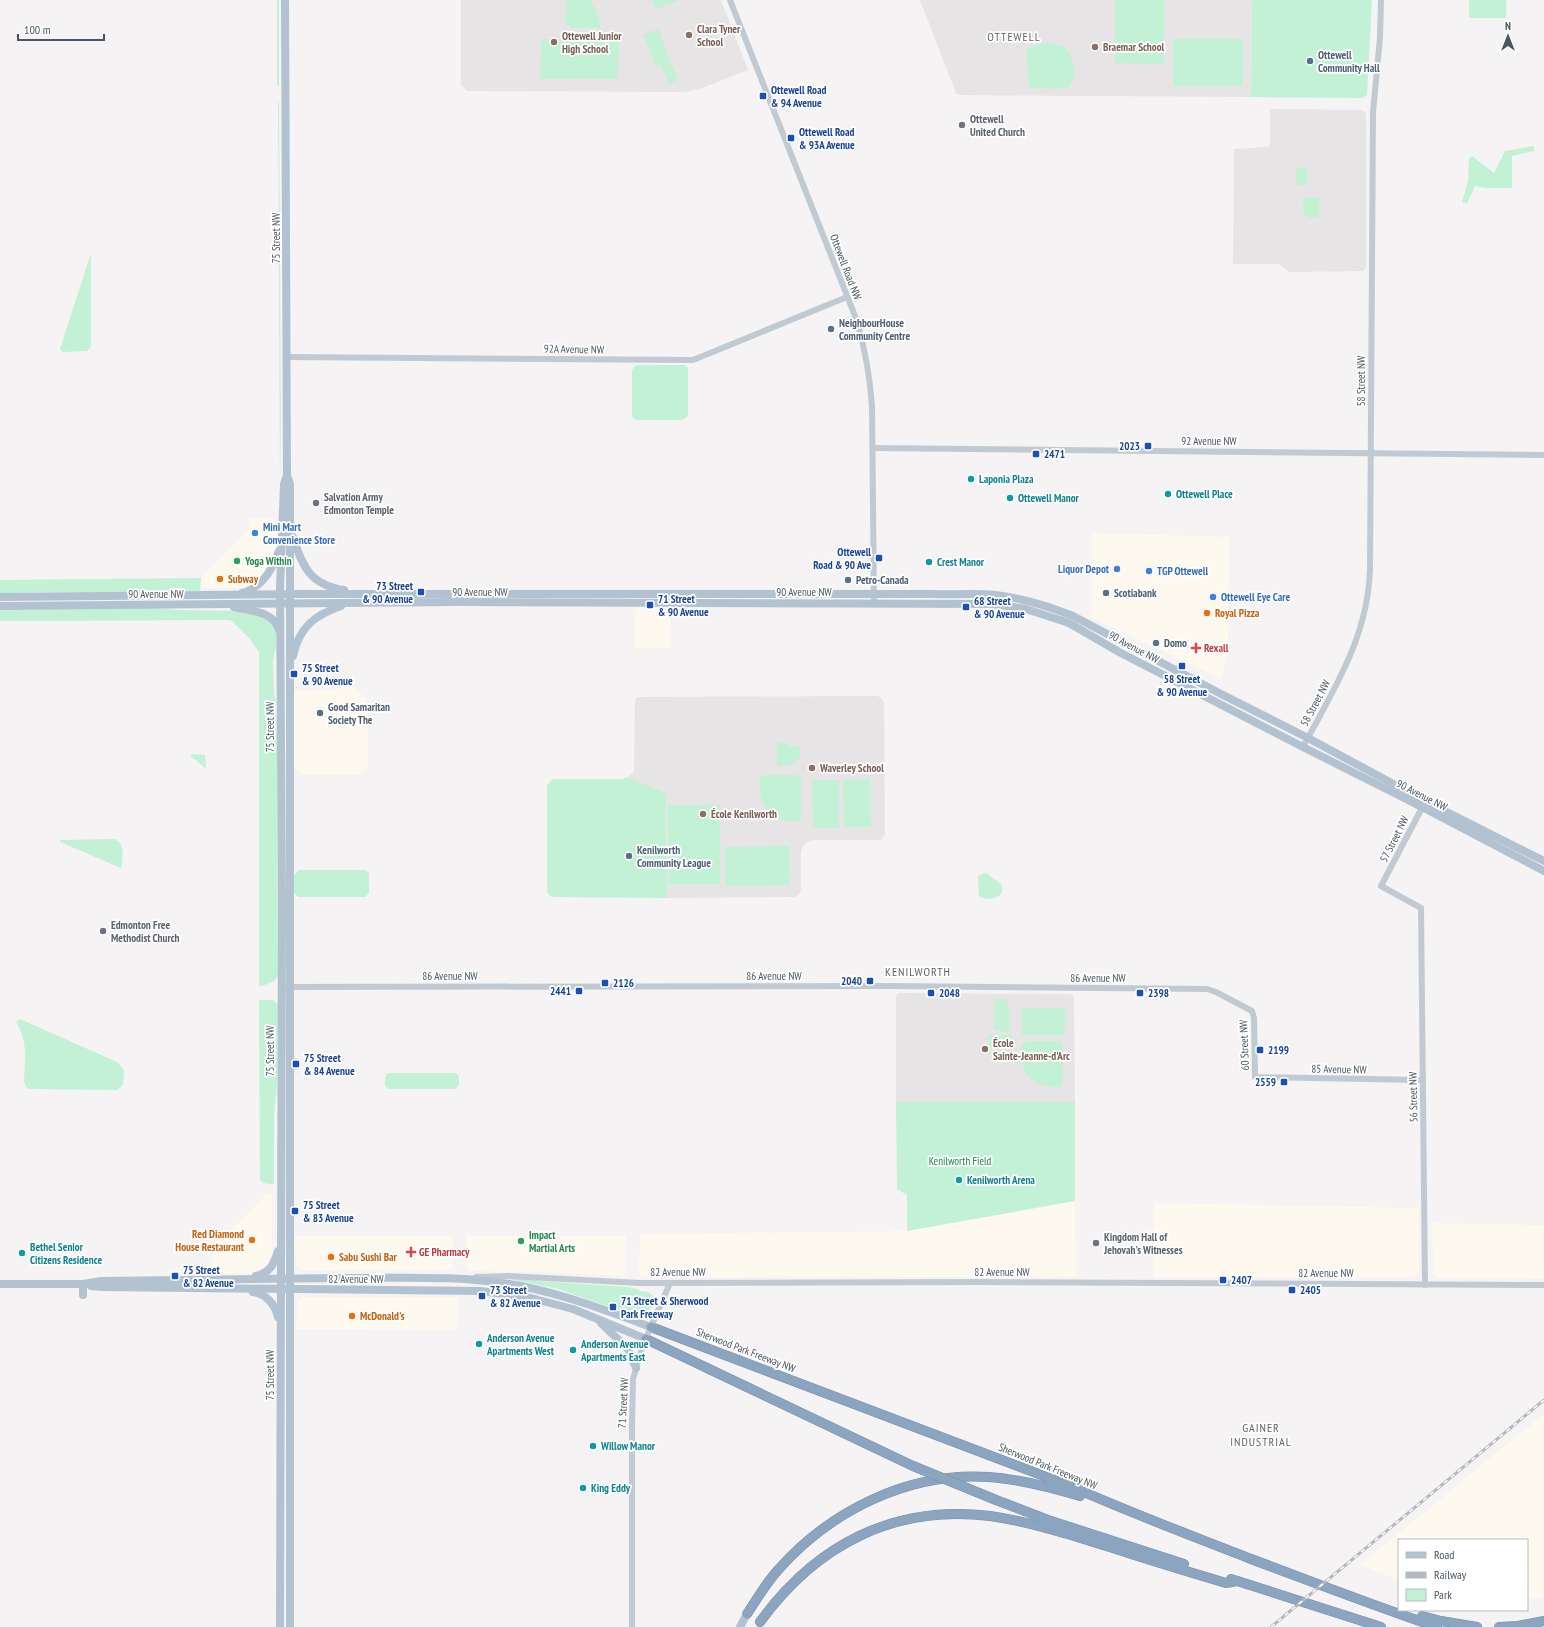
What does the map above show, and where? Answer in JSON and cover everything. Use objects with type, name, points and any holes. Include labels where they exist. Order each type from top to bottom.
[{"type":"highway","name":"Sherwood Park Freeway NW","points":[[651,1327],[1068,1485],[1121,1509],[1358,1599],[1437,1627]]},
{"type":"highway","points":[[646,1340],[913,1466],[996,1500],[1056,1522],[1381,1627]]},
{"type":"highway","points":[[747,1614],[764,1587],[778,1570],[811,1537],[834,1520],[862,1504],[891,1492],[925,1482],[961,1477],[988,1477],[1040,1485],[1121,1509]]},
{"type":"highway","points":[[758,1624],[780,1595],[799,1576],[831,1552],[857,1536],[882,1526],[921,1517],[940,1515],[961,1514],[990,1516],[1023,1523],[1086,1540],[1226,1583],[1236,1581]]},
{"type":"highway","points":[[1358,1599],[1398,1609]]},
{"type":"highway","points":[[1325,1610],[1368,1627]]},
{"type":"highway","points":[[1404,1611],[1441,1621],[1477,1627]]},
{"type":"highway","points":[[1499,1627],[1518,1626],[1544,1621]]},
{"type":"main road","name":"75 Street NW","points":[[285,0],[287,475],[290,484],[290,1627]]},
{"type":"main road","name":"75 Street NW","points":[[280,1627],[280,594],[284,484],[287,475]]},
{"type":"main road","points":[[290,528],[303,566],[317,581],[335,589],[372,594]]},
{"type":"main road","points":[[232,595],[247,592],[263,580],[275,561],[281,545]]},
{"type":"main road","name":"90 Avenue NW","points":[[0,597],[372,594],[874,599],[993,604],[1026,609],[1070,624],[1119,652],[1303,747],[1544,861]]},
{"type":"main road","name":"90 Avenue NW","points":[[0,606],[874,599],[996,595],[1048,606],[1073,616],[1308,738],[1544,871]]},
{"type":"main road","points":[[290,673],[295,646],[303,630],[325,612],[348,603]]},
{"type":"main road","points":[[221,604],[270,616],[276,622],[280,635]]},
{"type":"main road","points":[[239,1279],[266,1273],[276,1259],[281,1240]]},
{"type":"main road","name":"82 Avenue NW","points":[[0,1284],[83,1284],[101,1281],[239,1279],[460,1278],[520,1286],[554,1293],[651,1327]]},
{"type":"main road","points":[[83,1284],[83,1295]]},
{"type":"main road","name":"82 Avenue NW","points":[[83,1284],[101,1287],[238,1290],[481,1291],[527,1297],[573,1309],[595,1317],[646,1340]]},
{"type":"main road","points":[[238,1290],[258,1293],[271,1301],[277,1311],[281,1333]]},
{"type":"main road","points":[[595,1317],[615,1334],[628,1349],[636,1368]]},
{"type":"main road","points":[[740,1627],[747,1614]]},
{"type":"street","name":"Ottewell Road NW","points":[[730,0],[847,297],[862,339],[870,376],[873,448],[874,599]]},
{"type":"street","name":"58 Street NW","points":[[1303,747],[1350,658],[1364,619],[1370,581],[1374,112],[1380,38],[1380,0]]},
{"type":"street","name":"92A Avenue NW","points":[[287,357],[693,360],[847,297]]},
{"type":"street","name":"92 Avenue NW","points":[[873,448],[1544,454]]},
{"type":"street","name":"57 Street NW","points":[[1421,908],[1382,886],[1424,804]]},
{"type":"street","name":"56 Street NW","points":[[1421,908],[1425,1285]]},
{"type":"street","name":"86 Avenue NW","points":[[281,990],[291,987],[890,986],[1177,988],[1207,989],[1216,992],[1252,1011]]},
{"type":"street","name":"60 Street NW","points":[[1252,1011],[1254,1018],[1255,1078]]},
{"type":"street","name":"85 Avenue NW","points":[[1255,1078],[1423,1080]]},
{"type":"street","name":"82 Avenue NW","points":[[460,1278],[508,1276],[632,1283],[995,1282],[1544,1285]]},
{"type":"street","name":"71 Street NW","points":[[632,1627],[632,1396],[636,1368],[651,1327],[670,1283]]},
{"type":"shaded area","name":"Ottewell Junior High School","points":[[461,0],[721,0],[748,70],[700,89],[683,92],[467,91],[461,85]]},
{"type":"shaded area","name":"Braemar School","points":[[920,0],[1252,0],[1251,97],[959,95],[956,93]]},
{"type":"shaded area","points":[[1270,109],[1362,110],[1366,114],[1366,267],[1364,271],[1290,272],[1279,264],[1233,264],[1234,149],[1268,147],[1270,144]]},
{"type":"shaded area","points":[[249,518],[271,518],[279,530],[275,554],[265,572],[251,586],[242,588],[201,588],[201,578],[249,529]]},
{"type":"shaded area","points":[[1092,533],[1229,537],[1228,640],[1222,679],[1092,618]]},
{"type":"shaded area","points":[[665,606],[670,609],[670,648],[635,648],[635,613],[638,607]]},
{"type":"shaded area","points":[[338,677],[367,698],[368,765],[361,775],[302,775],[294,768],[294,691],[335,690],[335,680]]},
{"type":"shaded area","name":"Waverley School","points":[[878,696],[884,701],[885,834],[881,840],[813,840],[805,843],[801,851],[801,889],[799,895],[794,897],[667,898],[666,793],[628,777],[634,772],[635,700],[637,697]]},
{"type":"shaded area","name":"École Sainte-Jeanne-d'Arc","points":[[898,993],[1071,994],[1074,997],[1075,1102],[896,1102],[896,996]]},
{"type":"shaded area","points":[[267,1194],[272,1194],[272,1255],[268,1264],[264,1268],[250,1273],[227,1274],[212,1268],[212,1237],[224,1237]]},
{"type":"shaded area","points":[[1075,1201],[1076,1277],[642,1277],[639,1272],[640,1234],[907,1231]]},
{"type":"shaded area","points":[[1154,1203],[1419,1208],[1419,1272],[1414,1277],[1154,1277]]},
{"type":"shaded area","points":[[1432,1223],[1544,1225],[1544,1279],[1437,1278],[1433,1273]]},
{"type":"shaded area","points":[[295,1236],[453,1236],[453,1268],[451,1270],[303,1271],[296,1265]]},
{"type":"shaded area","points":[[466,1236],[626,1236],[625,1273],[622,1276],[551,1272],[469,1271],[467,1268]]},
{"type":"shaded area","points":[[303,1297],[459,1297],[458,1327],[455,1330],[296,1329],[298,1301]]},
{"type":"shaded area","points":[[1544,1414],[1544,1598],[1528,1599],[1528,1539],[1398,1539],[1398,1580],[1360,1565]]},
{"type":"green space","points":[[277,0],[279,0],[279,87],[277,85]]},
{"type":"green space","points":[[566,0],[589,0],[597,13],[600,28],[571,28],[566,23]]},
{"type":"green space","points":[[652,0],[679,0],[656,9]]},
{"type":"green space","points":[[1115,0],[1164,0],[1164,64],[1115,63]]},
{"type":"green space","points":[[1252,0],[1372,0],[1367,95],[1363,98],[1251,97]]},
{"type":"green space","points":[[1469,0],[1506,0],[1506,18],[1469,18]]},
{"type":"green space","points":[[658,29],[678,80],[669,84],[661,65],[656,67],[643,35]]},
{"type":"green space","points":[[541,39],[619,39],[618,79],[540,79]]},
{"type":"green space","points":[[1173,39],[1243,39],[1243,86],[1173,86]]},
{"type":"green space","points":[[1051,43],[1064,47],[1070,53],[1074,65],[1074,79],[1068,88],[1031,88],[1029,86],[1026,51],[1035,45]]},
{"type":"green space","points":[[278,102],[281,423],[280,484]]},
{"type":"green space","points":[[1534,146],[1534,151],[1512,156],[1512,188],[1485,188],[1475,186],[1467,204],[1462,202],[1468,181],[1469,158],[1472,156],[1494,173],[1505,151]]},
{"type":"green space","points":[[1296,168],[1307,168],[1307,185],[1296,185]]},
{"type":"green space","points":[[1303,198],[1319,198],[1319,217],[1310,218],[1304,215]]},
{"type":"green space","points":[[90,256],[91,347],[87,351],[63,352],[60,349]]},
{"type":"green space","points":[[636,365],[685,365],[688,369],[688,416],[682,420],[636,420],[632,417],[632,370]]},
{"type":"green space","points":[[201,578],[200,591],[0,593],[0,580]]},
{"type":"green space","points":[[142,607],[179,610],[239,611],[266,617],[276,629],[276,647],[273,660],[277,731],[278,976],[274,981],[262,986],[259,985],[259,652],[250,639],[232,621],[228,620],[0,621],[0,608]]},
{"type":"green space","points":[[777,743],[788,743],[788,746],[800,746],[800,758],[790,765],[777,765]]},
{"type":"green space","points":[[191,754],[205,755],[206,769],[191,756]]},
{"type":"green space","points":[[766,775],[798,775],[801,779],[801,812],[799,821],[780,819],[773,816],[768,811],[763,804],[760,788],[760,778]]},
{"type":"green space","points":[[628,777],[666,793],[667,898],[552,897],[547,892],[547,786],[551,780],[554,779],[622,779]]},
{"type":"green space","points":[[870,779],[871,827],[844,827],[843,780]]},
{"type":"green space","points":[[812,780],[839,780],[839,828],[813,828]]},
{"type":"green space","points":[[668,805],[720,805],[720,884],[669,884]]},
{"type":"green space","points":[[114,839],[118,841],[122,847],[123,854],[121,868],[60,842],[60,840]]},
{"type":"green space","points":[[789,846],[790,885],[725,886],[725,847]]},
{"type":"green space","points":[[299,870],[365,870],[369,873],[369,893],[365,897],[298,897],[294,893],[294,875]]},
{"type":"green space","points":[[986,873],[1002,885],[1003,889],[999,896],[987,899],[979,896],[978,876]]},
{"type":"green space","points":[[996,998],[1007,1000],[1010,1029],[1008,1032],[1003,1032],[1002,1030],[997,1030],[994,1028],[994,1002]]},
{"type":"green space","points":[[259,1000],[273,1000],[278,1005],[277,1084],[274,1117],[274,1184],[267,1184],[260,1180]]},
{"type":"green space","points":[[1022,1008],[1065,1008],[1065,1035],[1022,1035]]},
{"type":"green space","points":[[20,1019],[117,1062],[124,1070],[123,1085],[117,1090],[29,1089],[24,1082],[24,1043],[20,1029],[16,1022]]},
{"type":"green space","points":[[988,1035],[1012,1035],[1012,1047],[988,1047]]},
{"type":"green space","points":[[1028,1041],[1059,1041],[1063,1045],[1063,1079],[1061,1087],[1042,1085],[1029,1077],[1022,1063],[1021,1054],[1022,1044]]},
{"type":"green space","points":[[455,1073],[459,1077],[459,1085],[455,1089],[389,1089],[385,1086],[385,1078],[386,1074]]},
{"type":"green space","name":"Kenilworth Field","points":[[896,1102],[1075,1102],[1075,1201],[907,1231],[907,1195],[897,1189]]},
{"type":"green space","points":[[509,1279],[532,1279],[540,1281],[627,1287],[648,1292],[652,1295],[653,1302],[646,1314],[641,1318],[558,1289]]},
{"type":"railway","points":[[1271,1627],[1544,1400]]},
{"type":"place","name":"Clara Tyner School","points":[[689,35]]},
{"type":"place","name":"Ottewell Junior High School","points":[[554,42]]},
{"type":"place","name":"Braemar School","points":[[1095,47]]},
{"type":"place","name":"Ottewell Community Hall","points":[[1310,61]]},
{"type":"place","name":"Ottewell Road & 94 Avenue","points":[[763,96]]},
{"type":"place","name":"Ottewell United Church","points":[[962,125]]},
{"type":"place","name":"Ottewell Road & 93A Avenue","points":[[791,138]]},
{"type":"place","name":"NeighbourHouse Community Centre","points":[[831,329]]},
{"type":"place","name":"2023","points":[[1148,446]]},
{"type":"place","name":"2471","points":[[1036,454]]},
{"type":"place","name":"Laponia Plaza","points":[[971,479]]},
{"type":"place","name":"Ottewell Place","points":[[1168,494]]},
{"type":"place","name":"Ottewell Manor","points":[[1010,498]]},
{"type":"place","name":"Salvation Army Edmonton Temple","points":[[316,503]]},
{"type":"place","name":"Mini Mart Convenience Store","points":[[255,533]]},
{"type":"place","name":"Ottewell Road & 90 Ave","points":[[879,558]]},
{"type":"place","name":"Yoga Within","points":[[237,561]]},
{"type":"place","name":"Crest Manor","points":[[929,562]]},
{"type":"place","name":"Liquor Depot","points":[[1117,569]]},
{"type":"place","name":"TGP Ottewell","points":[[1149,571]]},
{"type":"place","name":"Subway","points":[[220,579]]},
{"type":"place","name":"Petro-Canada","points":[[848,580]]},
{"type":"place","name":"73 Street & 90 Avenue","points":[[421,592]]},
{"type":"place","name":"Scotiabank","points":[[1106,593]]},
{"type":"place","name":"Ottewell Eye Care","points":[[1213,597]]},
{"type":"place","name":"71 Street & 90 Avenue","points":[[650,605]]},
{"type":"place","name":"68 Street & 90 Avenue","points":[[966,607]]},
{"type":"place","name":"Royal Pizza","points":[[1207,613]]},
{"type":"place","name":"Domo","points":[[1156,643]]},
{"type":"place","name":"Rexall","points":[[1196,648]]},
{"type":"place","name":"58 Street & 90 Avenue","points":[[1182,666]]},
{"type":"place","name":"75 Street & 90 Avenue","points":[[294,674]]},
{"type":"place","name":"Good Samaritan Society The","points":[[320,713]]},
{"type":"place","name":"Waverley School","points":[[812,768]]},
{"type":"place","name":"École Kenilworth","points":[[703,814]]},
{"type":"place","name":"Kenilworth Community League","points":[[629,856]]},
{"type":"place","name":"Edmonton Free Methodist Church","points":[[103,931]]},
{"type":"place","name":"2040","points":[[870,981]]},
{"type":"place","name":"2126","points":[[605,983]]},
{"type":"place","name":"2441","points":[[579,991]]},
{"type":"place","name":"2048","points":[[931,993]]},
{"type":"place","name":"2398","points":[[1140,993]]},
{"type":"place","name":"École Sainte-Jeanne-d'Arc","points":[[985,1049]]},
{"type":"place","name":"2199","points":[[1260,1050]]},
{"type":"place","name":"75 Street & 84 Avenue","points":[[296,1064]]},
{"type":"place","name":"2559","points":[[1284,1082]]},
{"type":"place","name":"Kenilworth Arena","points":[[959,1180]]},
{"type":"place","name":"75 Street & 83 Avenue","points":[[295,1211]]},
{"type":"place","name":"Red Diamond House Restaurant","points":[[252,1240]]},
{"type":"place","name":"Impact Martial Arts","points":[[521,1241]]},
{"type":"place","name":"Kingdom Hall of Jehovah's Witnesses","points":[[1096,1243]]},
{"type":"place","name":"GE Pharmacy","points":[[411,1252]]},
{"type":"place","name":"Bethel Senior Citizens Residence","points":[[22,1253]]},
{"type":"place","name":"Sabu Sushi Bar","points":[[331,1257]]},
{"type":"place","name":"75 Street & 82 Avenue","points":[[175,1276]]},
{"type":"place","name":"2407","points":[[1223,1280]]},
{"type":"place","name":"2405","points":[[1292,1290]]},
{"type":"place","name":"73 Street & 82 Avenue","points":[[482,1296]]},
{"type":"place","name":"71 Street & Sherwood Park Freeway","points":[[613,1307]]},
{"type":"place","name":"McDonald's","points":[[352,1316]]},
{"type":"place","name":"Anderson Avenue Apartments West","points":[[479,1344]]},
{"type":"place","name":"Anderson Avenue Apartments East","points":[[573,1350]]},
{"type":"place","name":"Willow Manor","points":[[593,1446]]},
{"type":"place","name":"King Eddy","points":[[583,1488]]},
{"type":"district","name":"OTTEWELL","points":[[1014,36]]},
{"type":"district","name":"KENILWORTH","points":[[918,971]]},
{"type":"district","name":"GAINER INDUSTRIAL","points":[[1261,1434]]}]
